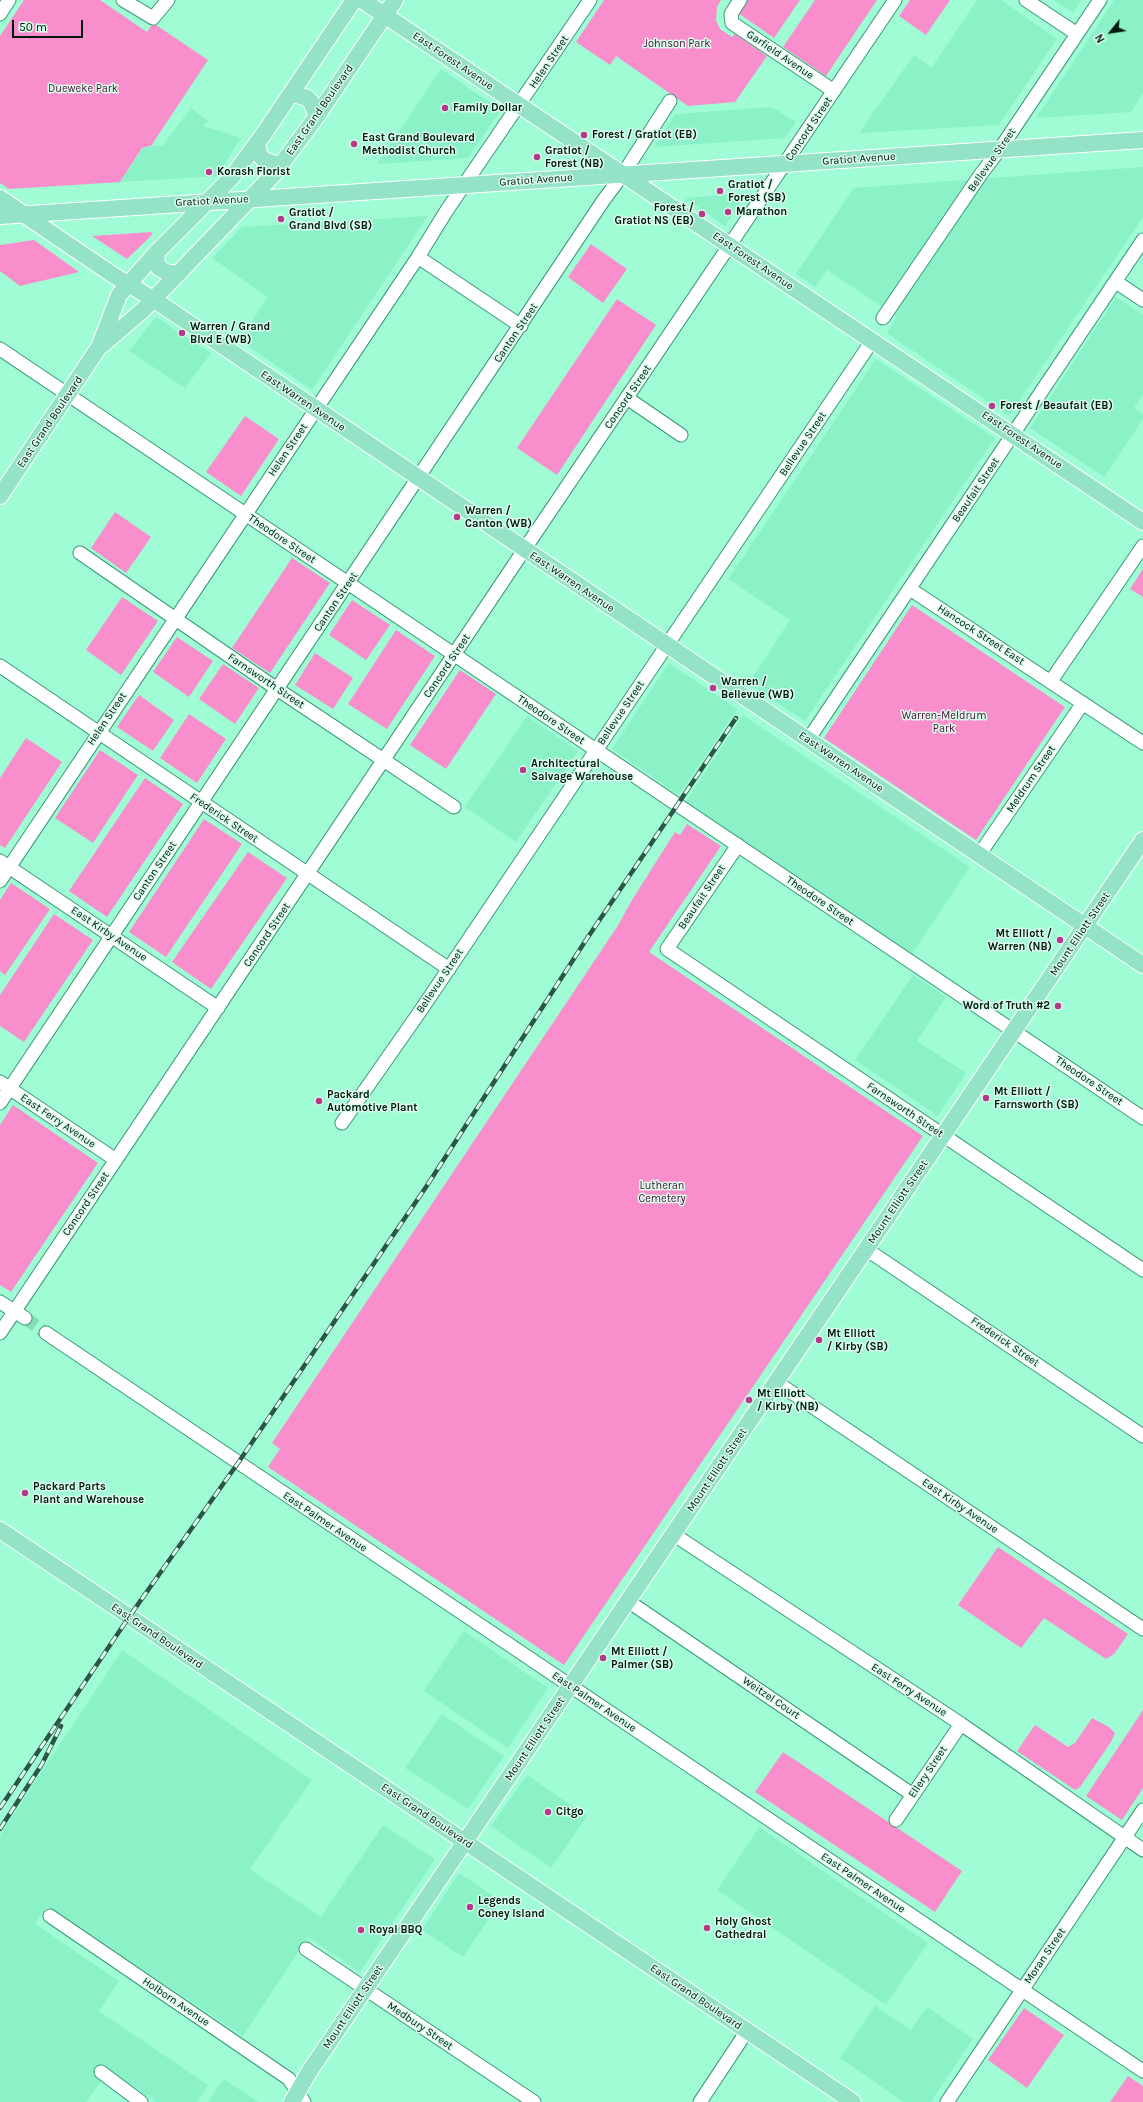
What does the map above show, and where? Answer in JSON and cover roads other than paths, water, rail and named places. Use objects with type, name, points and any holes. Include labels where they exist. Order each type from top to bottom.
[{"type":"main road","name":"East Grand Boulevard","points":[[0,496],[99,347],[119,295],[156,253],[232,177],[257,143],[354,0]]},
{"type":"main road","name":"East Forest Avenue","points":[[362,0],[1143,522]]},
{"type":"main road","name":"East Grand Boulevard","points":[[99,347],[153,299],[251,199],[280,166],[395,0]]},
{"type":"main road","points":[[291,93],[300,94],[307,98],[311,102],[316,116]]},
{"type":"main road","name":"Gratiot Avenue","points":[[0,216],[1143,140]]},
{"type":"main road","points":[[257,143],[259,154],[264,160],[280,166]]},
{"type":"main road","name":"East Warren Avenue","points":[[0,198],[128,284],[153,299],[418,479],[1143,965]]},
{"type":"main road","points":[[156,253],[156,264],[159,268],[168,273],[178,273]]},
{"type":"main road","name":"Mount Elliott Street","points":[[298,2098],[366,1989],[1143,840]]},
{"type":"main road","name":"East Grand Boulevard","points":[[0,1530],[853,2102]]},
{"type":"street","points":[[0,14],[9,0]]},
{"type":"street","points":[[123,0],[153,18],[158,14],[168,0]]},
{"type":"street","name":"Helen Street","points":[[0,881],[5,864],[176,619],[464,186],[590,0]]},
{"type":"street","name":"Garfield Avenue","points":[[740,0],[730,17],[732,23],[834,91]]},
{"type":"street","name":"Concord Street","points":[[0,1333],[19,1315],[116,1160],[524,550],[895,0]]},
{"type":"street","points":[[1026,0],[1077,34]]},
{"type":"street","name":"Bellevue Street","points":[[883,318],[980,174],[1000,149],[1100,0]]},
{"type":"street","name":"Canton Street","points":[[0,1103],[5,1085],[112,935],[202,803],[623,174],[670,101]]},
{"type":"street","name":"Beaufait Street","points":[[808,740],[1143,240]]},
{"type":"street","points":[[418,257],[521,326]]},
{"type":"street","points":[[1116,282],[1143,300]]},
{"type":"street","name":"Bellevue Street","points":[[342,1123],[449,969],[872,340]]},
{"type":"street","name":"Theodore Street","points":[[0,349],[1143,1118]]},
{"type":"street","points":[[627,398],[681,435]]},
{"type":"street","points":[[1051,682],[1143,546]]},
{"type":"street","name":"Farnsworth Street","points":[[80,553],[277,689],[454,807]]},
{"type":"street","name":"Hancock Street East","points":[[910,589],[1143,743]]},
{"type":"street","name":"Frederick Street","points":[[0,666],[449,969]]},
{"type":"street","name":"Meldrum Street","points":[[979,855],[1082,702]]},
{"type":"street","name":"Beaufait Street","points":[[667,949],[738,846]]},
{"type":"street","name":"East Kirby Avenue","points":[[5,864],[218,1008]]},
{"type":"street","name":"Farnsworth Street","points":[[667,949],[1143,1270]]},
{"type":"street","name":"East Ferry Avenue","points":[[5,1085],[116,1160]]},
{"type":"street","name":"Frederick Street","points":[[866,1249],[1143,1436]]},
{"type":"street","points":[[0,1302],[19,1315]]},
{"type":"street","name":"East Palmer Avenue","points":[[46,1333],[1143,2071]]},
{"type":"street","name":"East Kirby Avenue","points":[[776,1382],[1143,1629]]},
{"type":"street","name":"East Ferry Avenue","points":[[674,1534],[961,1724],[1143,1850]]},
{"type":"street","name":"Weitzel Court","points":[[628,1601],[913,1795]]},
{"type":"street","name":"Ellery Street","points":[[896,1820],[961,1724]]},
{"type":"street","name":"Moran Street","points":[[947,2102],[1143,1810]]},
{"type":"street","name":"Holborn Avenue","points":[[50,1916],[289,2079],[298,2098]]},
{"type":"street","name":"Medbury Street","points":[[306,1949],[534,2102]]},
{"type":"street","points":[[700,2102],[747,2031]]},
{"type":"street","points":[[101,2072],[141,2102]]},
{"type":"tunnel","points":[[25,1318],[46,1333]]},
{"type":"railway","points":[[0,1808],[129,1617],[238,1463],[426,1187],[586,940],[736,718]]},
{"type":"railway","points":[[0,1829],[42,1764],[61,1726]]},
{"type":"place","name":"Family Dollar","points":[[445,108]]},
{"type":"place","name":"Forest / Gratiot (EB)","points":[[584,135]]},
{"type":"place","name":"East Grand Boulevard Methodist Church","points":[[354,144]]},
{"type":"place","name":"Gratiot / Forest (NB)","points":[[537,157]]},
{"type":"place","name":"Korash Florist","points":[[209,172]]},
{"type":"place","name":"Gratiot / Forest (SB)","points":[[720,191]]},
{"type":"place","name":"Marathon","points":[[728,212]]},
{"type":"place","name":"Forest / Gratiot NS (EB)","points":[[702,214]]},
{"type":"place","name":"Gratiot / Grand Blvd (SB)","points":[[281,219]]},
{"type":"place","name":"Warren / Grand Blvd E (WB)","points":[[182,333]]},
{"type":"place","name":"Forest / Beaufait (EB)","points":[[992,406]]},
{"type":"place","name":"Warren / Canton (WB)","points":[[457,517]]},
{"type":"place","name":"Warren / Bellevue (WB)","points":[[713,688]]},
{"type":"place","name":"Architectural Salvage Warehouse","points":[[523,770]]},
{"type":"place","name":"Mt Elliott / Warren (NB)","points":[[1060,940]]},
{"type":"place","name":"Word of Truth #2","points":[[1058,1006]]},
{"type":"place","name":"Mt Elliott / Farnsworth (SB)","points":[[986,1098]]},
{"type":"place","name":"Packard Automotive Plant","points":[[319,1101]]},
{"type":"place","name":"Mt Elliott / Kirby (SB)","points":[[819,1340]]},
{"type":"place","name":"Mt Elliott / Kirby (NB)","points":[[749,1400]]},
{"type":"place","name":"Packard Parts Plant and Warehouse","points":[[25,1493]]},
{"type":"place","name":"Mt Elliott / Palmer (SB)","points":[[603,1658]]},
{"type":"place","name":"Citgo","points":[[548,1812]]},
{"type":"place","name":"Legends Coney Island","points":[[470,1907]]},
{"type":"place","name":"Holy Ghost Cathedral","points":[[707,1928]]},
{"type":"place","name":"Royal BBQ","points":[[361,1930]]},
{"type":"park label","name":"Johnson Park","points":[[677,44]]},
{"type":"park label","name":"Dueweke Park","points":[[83,89]]},
{"type":"park label","name":"Warren-Meldrum Park","points":[[944,722]]},
{"type":"park label","name":"Lutheran Cemetery","points":[[662,1192]]}]
